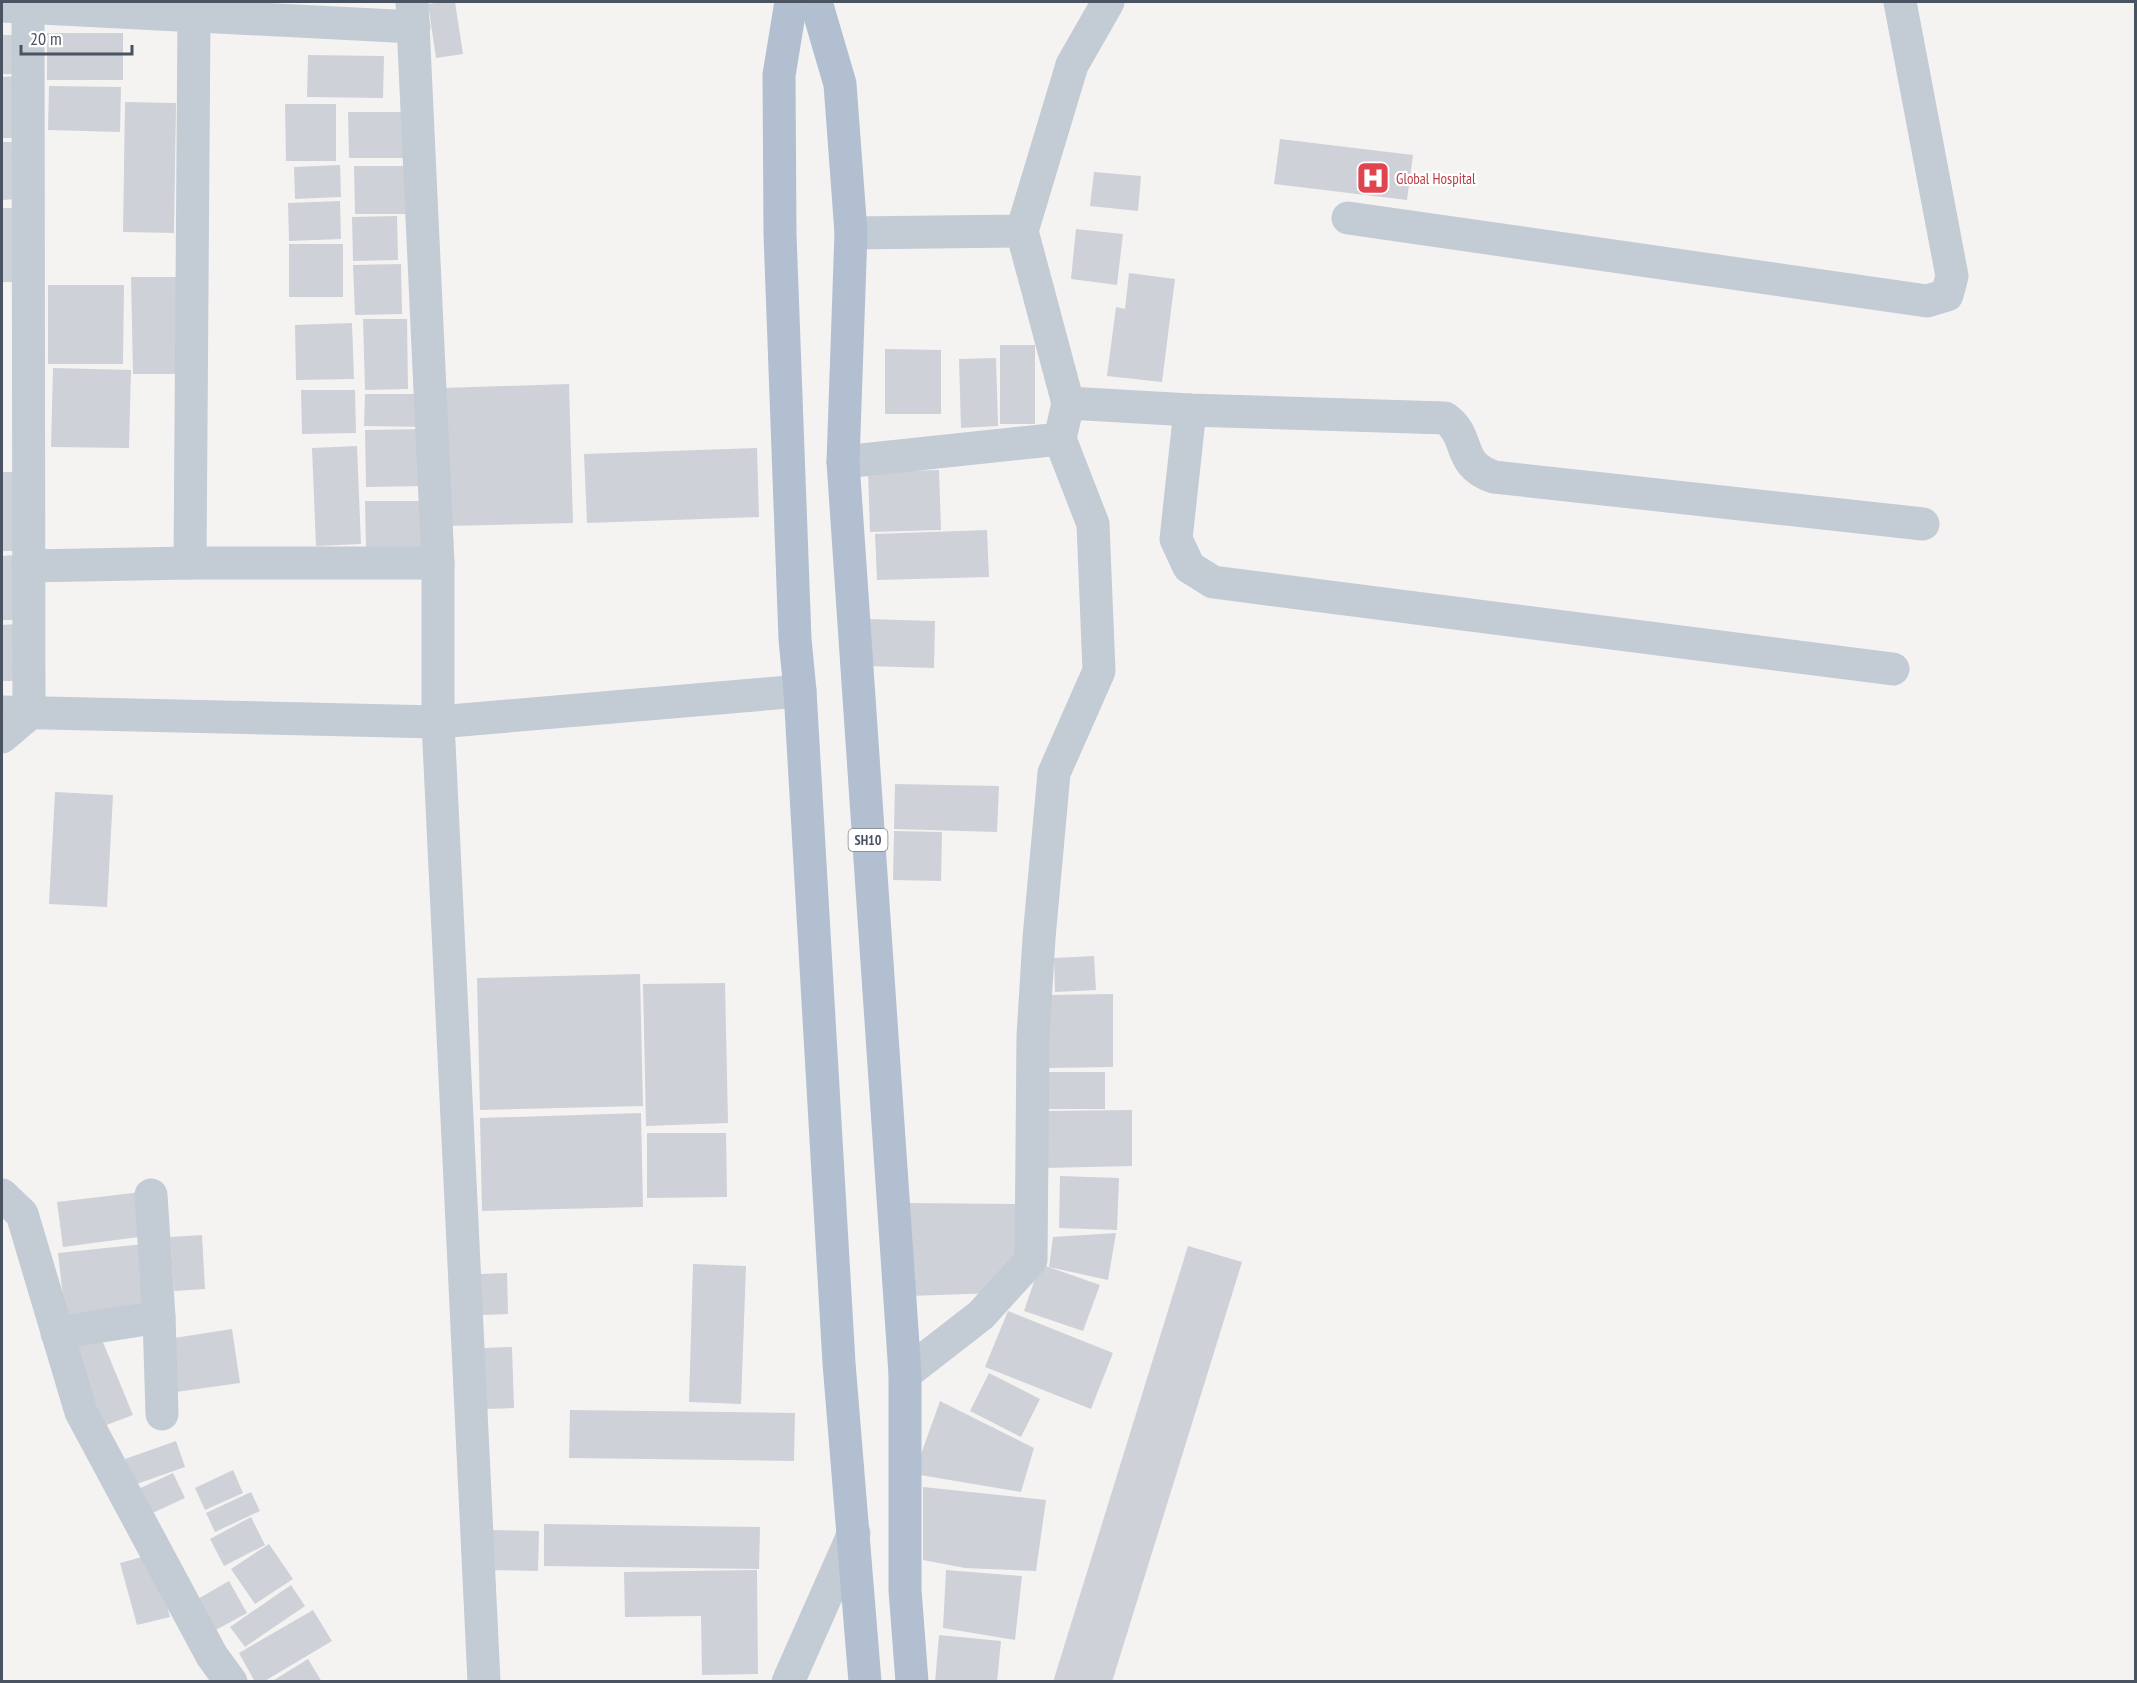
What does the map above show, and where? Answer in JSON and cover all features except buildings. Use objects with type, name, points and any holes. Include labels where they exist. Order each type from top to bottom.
[{"type":"main road","points":[[792,2],[779,75],[780,234],[795,639],[800,691],[838,1351],[865,1682]]},
{"type":"main road","name":"SH10","points":[[816,2],[840,84],[851,233],[843,462],[905,1374],[905,1590],[912,1682]]},
{"type":"street","points":[[905,1374],[981,1315],[1030,1260],[1033,1036],[1054,773],[1099,671],[1093,524],[1060,439],[1068,403],[1022,231],[1072,65],[1108,2]]},
{"type":"street","points":[[1348,218],[1927,301],[1947,296],[1952,276],[1900,2]]},
{"type":"street","points":[[2,737],[16,713],[28,566],[15,6],[195,16],[413,14],[438,563],[438,722],[484,1682]]},
{"type":"street","points":[[190,563],[195,16]]},
{"type":"street","points":[[851,233],[1022,231]]},
{"type":"street","points":[[1068,403],[1190,410],[1445,418],[1454,424],[1472,465],[1481,473],[1494,477],[1923,524]]},
{"type":"street","points":[[1190,410],[1176,539],[1189,567],[1214,582],[1893,669]]},
{"type":"street","points":[[843,462],[1060,439]]},
{"type":"street","points":[[28,566],[190,563],[438,563]]},
{"type":"street","points":[[16,713],[438,722],[800,691]]},
{"type":"street","points":[[2,1195],[22,1215],[81,1412],[212,1656],[231,1682]]},
{"type":"street","points":[[151,1195],[159,1317],[162,1414]]},
{"type":"street","points":[[57,1333],[159,1317]]},
{"type":"street","points":[[788,1682],[854,1533]]},
{"type":"place","name":"Global Hospital","points":[[1373,178]]}]
